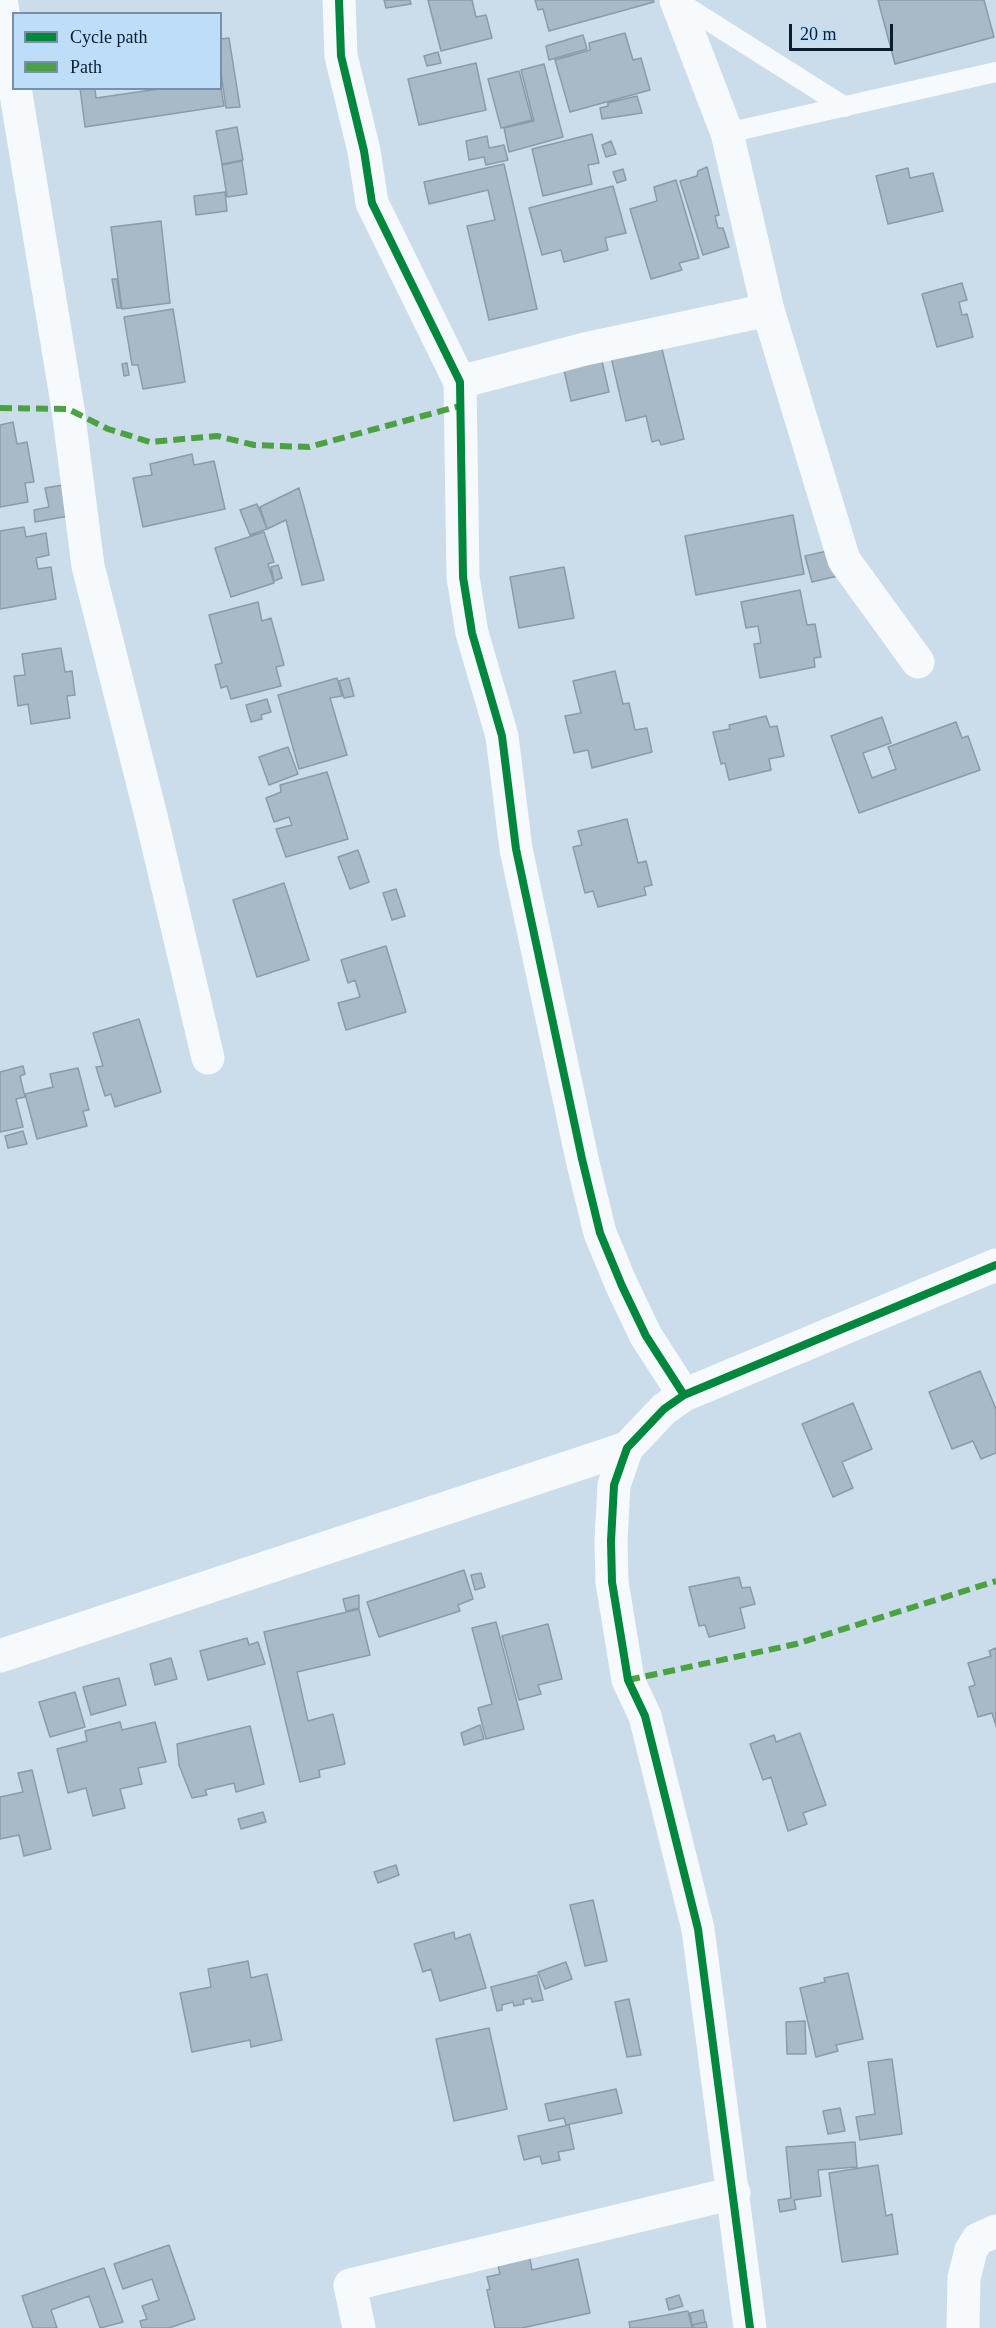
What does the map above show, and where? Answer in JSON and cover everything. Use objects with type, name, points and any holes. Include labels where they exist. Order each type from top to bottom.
[{"type":"street","points":[[1,0],[12,66]]},
{"type":"street","points":[[339,0],[341,56],[364,151],[372,203],[460,382],[463,578],[472,633],[502,736],[516,849],[537,938],[563,1080],[600,1233],[646,1336],[684,1395]]},
{"type":"street","points":[[676,0],[727,134],[768,310],[844,560],[918,662]]},
{"type":"street","points":[[15,90],[68,409],[87,566],[151,816],[207,1058]]},
{"type":"street","points":[[460,382],[585,349],[768,310]]},
{"type":"street","points":[[750,2328],[698,1929],[645,1716],[628,1680],[612,1582],[614,1485],[627,1448],[664,1409],[684,1395],[996,1265]]},
{"type":"street","points":[[0,1656],[627,1448]]},
{"type":"street","points":[[359,2328],[350,2285],[734,2193]]},
{"type":"street","points":[[963,2328],[963,2286],[971,2250],[978,2239],[996,2231]]},
{"type":"lane","points":[[676,0],[845,107]]},
{"type":"lane","points":[[727,134],[996,72]]},
{"type":"building","points":[[384,0],[410,0],[411,4],[386,8]]},
{"type":"building","points":[[428,0],[472,0],[476,17],[486,15],[492,38],[441,51]]},
{"type":"building","points":[[535,0],[653,0],[654,2],[549,31],[543,9],[538,10]]},
{"type":"building","points":[[878,0],[984,0],[994,37],[895,64]]},
{"type":"building","points":[[625,33],[633,60],[641,58],[650,90],[570,112],[555,60],[590,50],[589,43]]},
{"type":"building","points":[[583,35],[587,49],[549,60],[546,46]]},
{"type":"building","points":[[229,38],[240,107],[226,108],[222,80],[222,39]]},
{"type":"building","points":[[438,52],[441,63],[427,66],[424,56]]},
{"type":"building","points":[[476,63],[486,110],[419,125],[408,79]]},
{"type":"building","points":[[544,64],[563,137],[509,152],[504,128],[534,121],[521,70]]},
{"type":"building","points":[[519,71],[532,120],[501,128],[488,79]]},
{"type":"building","points":[[80,90],[95,90],[96,98],[152,90],[221,90],[224,106],[85,127]]},
{"type":"building","points":[[637,96],[642,113],[602,119],[600,108],[608,106],[608,103]]},
{"type":"building","points":[[237,127],[243,160],[222,164],[216,131]]},
{"type":"building","points":[[592,134],[599,163],[588,165],[592,184],[543,196],[532,149]]},
{"type":"building","points":[[487,136],[489,148],[504,145],[508,160],[486,165],[484,157],[469,160],[466,141]]},
{"type":"building","points":[[611,141],[616,154],[606,157],[602,145]]},
{"type":"building","points":[[242,161],[247,194],[227,197],[222,165]]},
{"type":"building","points":[[504,164],[537,309],[489,320],[467,226],[495,220],[488,190],[429,204],[424,182]]},
{"type":"building","points":[[707,167],[719,215],[715,216],[718,228],[723,228],[729,247],[703,255],[680,181],[697,176],[698,171]]},
{"type":"building","points":[[908,168],[910,178],[933,173],[943,211],[888,224],[876,176]]},
{"type":"building","points":[[623,169],[626,180],[617,183],[613,172]]},
{"type":"building","points":[[676,180],[699,258],[679,263],[682,270],[651,279],[630,209],[657,201],[654,187]]},
{"type":"building","points":[[613,186],[626,233],[605,238],[608,250],[564,262],[561,250],[542,255],[529,208]]},
{"type":"building","points":[[225,192],[227,211],[196,215],[194,196]]},
{"type":"building","points":[[161,221],[170,303],[122,309],[111,227]]},
{"type":"building","points":[[112,279],[117,279],[121,308],[117,308]]},
{"type":"building","points":[[962,283],[967,300],[959,302],[962,315],[967,314],[973,337],[937,347],[922,294]]},
{"type":"building","points":[[173,309],[185,382],[143,389],[138,365],[132,365],[124,317]]},
{"type":"building","points":[[661,345],[684,439],[661,445],[659,440],[652,442],[646,416],[626,421],[611,357]]},
{"type":"building","points":[[602,361],[609,392],[571,401],[564,370]]},
{"type":"building","points":[[127,363],[129,375],[124,376],[122,364]]},
{"type":"building","points":[[13,422],[17,444],[27,442],[34,482],[25,483],[28,502],[0,507],[0,425]]},
{"type":"building","points":[[192,454],[194,465],[214,461],[225,509],[143,527],[133,478],[152,475],[150,464]]},
{"type":"building","points":[[63,485],[69,516],[35,522],[34,510],[49,507],[45,488]]},
{"type":"building","points":[[299,488],[324,580],[302,585],[286,520],[267,529],[260,507]]},
{"type":"building","points":[[257,504],[267,529],[250,535],[240,510]]},
{"type":"building","points":[[793,515],[804,574],[696,595],[685,536]]},
{"type":"building","points":[[24,527],[26,537],[46,533],[49,555],[36,558],[38,569],[51,567],[56,599],[0,609],[0,531]]},
{"type":"building","points":[[264,532],[274,562],[268,564],[274,583],[231,597],[215,548]]},
{"type":"building","points":[[836,549],[842,575],[812,582],[805,556]]},
{"type":"building","points":[[278,565],[282,578],[274,581],[271,567]]},
{"type":"building","points":[[564,567],[574,618],[519,628],[510,577]]},
{"type":"building","points":[[800,590],[807,625],[815,624],[821,657],[814,658],[815,667],[760,678],[754,644],[761,643],[758,626],[746,628],[741,602]]},
{"type":"building","points":[[258,602],[262,621],[271,618],[284,665],[276,667],[281,686],[231,699],[227,686],[221,688],[215,665],[222,663],[209,615]]},
{"type":"building","points":[[61,648],[65,672],[72,671],[75,695],[67,696],[70,718],[31,724],[28,704],[18,706],[14,676],[25,675],[22,654]]},
{"type":"building","points":[[615,671],[623,704],[629,703],[635,730],[647,728],[652,752],[592,768],[588,750],[574,753],[565,716],[581,713],[573,681]]},
{"type":"building","points":[[337,678],[342,696],[330,698],[347,755],[299,769],[278,695]]},
{"type":"building","points":[[349,678],[354,696],[344,698],[339,681]]},
{"type":"building","points":[[267,699],[271,712],[261,715],[262,719],[251,722],[246,705]]},
{"type":"building","points":[[766,716],[770,727],[777,726],[784,756],[769,759],[771,770],[729,780],[725,763],[721,764],[713,732],[730,729],[729,725]]},
{"type":"building","points":[[882,717],[891,743],[863,753],[872,778],[896,769],[888,747],[956,722],[962,738],[968,736],[980,770],[859,813],[831,736]]},
{"type":"building","points":[[288,747],[298,774],[269,785],[259,757]]},
{"type":"building","points":[[327,772],[348,839],[286,857],[276,829],[292,825],[289,817],[274,822],[266,798],[281,792],[280,785]]},
{"type":"building","points":[[627,819],[638,863],[646,861],[652,885],[644,887],[646,895],[598,907],[593,891],[585,893],[573,847],[582,845],[578,831]]},
{"type":"building","points":[[358,850],[369,882],[350,889],[338,857]]},
{"type":"building","points":[[284,883],[309,960],[257,977],[233,900]]},
{"type":"building","points":[[396,889],[405,916],[392,920],[383,893]]},
{"type":"building","points":[[386,946],[406,1012],[346,1030],[338,1003],[360,997],[355,980],[348,983],[341,960]]},
{"type":"building","points":[[139,1019],[161,1092],[115,1107],[111,1094],[105,1096],[96,1067],[103,1066],[93,1033]]},
{"type":"building","points":[[23,1066],[25,1074],[20,1076],[25,1097],[16,1099],[23,1127],[0,1132],[0,1072]]},
{"type":"building","points":[[78,1068],[89,1110],[83,1111],[87,1126],[37,1139],[25,1094],[53,1087],[50,1074]]},
{"type":"building","points":[[23,1131],[27,1144],[8,1148],[5,1136]]},
{"type":"building","points":[[980,1371],[996,1409],[996,1453],[981,1459],[973,1441],[952,1449],[929,1392]]},
{"type":"building","points":[[853,1403],[872,1449],[842,1462],[853,1488],[833,1497],[802,1424]]},
{"type":"building","points":[[464,1570],[473,1599],[458,1605],[460,1611],[379,1637],[367,1602]]},
{"type":"building","points":[[481,1573],[485,1587],[475,1590],[471,1575]]},
{"type":"building","points":[[739,1577],[742,1588],[750,1587],[755,1604],[740,1608],[745,1628],[709,1637],[705,1625],[699,1626],[689,1587]]},
{"type":"building","points":[[359,1595],[359,1608],[346,1611],[343,1599]]},
{"type":"building","points":[[359,1609],[370,1655],[297,1672],[308,1721],[333,1714],[345,1764],[319,1770],[320,1777],[300,1782],[264,1632]]},
{"type":"building","points":[[496,1622],[524,1729],[486,1739],[478,1708],[492,1704],[472,1628]]},
{"type":"building","points":[[548,1624],[562,1679],[538,1685],[541,1694],[519,1700],[502,1636]]},
{"type":"building","points":[[247,1638],[249,1645],[258,1642],[265,1664],[208,1680],[200,1651]]},
{"type":"building","points":[[996,1648],[996,1726],[992,1713],[978,1717],[969,1687],[975,1685],[968,1663],[991,1656],[989,1651]]},
{"type":"building","points":[[171,1658],[177,1679],[155,1685],[150,1664]]},
{"type":"building","points":[[119,1678],[126,1705],[91,1715],[83,1687]]},
{"type":"building","points":[[75,1692],[85,1727],[50,1737],[39,1702]]},
{"type":"building","points":[[120,1722],[122,1730],[155,1722],[166,1762],[138,1768],[142,1784],[120,1789],[125,1808],[93,1816],[86,1788],[68,1793],[57,1749],[87,1741],[85,1731]]},
{"type":"building","points":[[480,1725],[484,1739],[464,1745],[461,1733]]},
{"type":"building","points":[[250,1726],[264,1784],[236,1792],[234,1783],[205,1790],[207,1795],[192,1798],[179,1765],[177,1744]]},
{"type":"building","points":[[800,1733],[826,1805],[803,1813],[807,1824],[788,1831],[771,1777],[763,1780],[750,1744],[774,1735],[776,1742]]},
{"type":"building","points":[[32,1770],[51,1849],[24,1856],[19,1835],[0,1839],[0,1797],[23,1792],[18,1773]]},
{"type":"building","points":[[263,1812],[266,1822],[241,1829],[238,1819]]},
{"type":"building","points":[[396,1865],[399,1875],[378,1883],[374,1872]]},
{"type":"building","points":[[593,1900],[607,1961],[585,1966],[570,1905]]},
{"type":"building","points":[[454,1932],[455,1939],[470,1934],[486,1988],[440,2001],[431,1969],[423,1972],[414,1944]]},
{"type":"building","points":[[248,1961],[251,1978],[267,1974],[282,2040],[251,2047],[250,2040],[192,2052],[180,1993],[211,1987],[208,1969]]},
{"type":"building","points":[[566,1962],[572,1979],[545,1989],[538,1972]]},
{"type":"building","points":[[848,1973],[863,2039],[836,2045],[838,2051],[816,2057],[800,1988],[825,1982],[824,1978]]},
{"type":"building","points":[[537,1975],[543,2000],[532,2002],[531,1998],[523,2000],[524,2004],[514,2006],[513,2002],[502,2005],[502,2010],[497,2011],[491,1987]]},
{"type":"building","points":[[629,1999],[641,2055],[627,2057],[615,2002]]},
{"type":"building","points":[[805,2021],[806,2054],[787,2054],[786,2022]]},
{"type":"building","points":[[489,2028],[507,2109],[454,2121],[436,2039]]},
{"type":"building","points":[[892,2059],[902,2134],[860,2140],[856,2117],[875,2114],[868,2062]]},
{"type":"building","points":[[616,2089],[622,2113],[566,2125],[564,2118],[549,2121],[545,2104]]},
{"type":"building","points":[[840,2108],[845,2131],[828,2134],[823,2111]]},
{"type":"building","points":[[569,2125],[574,2149],[558,2152],[560,2160],[542,2164],[540,2156],[524,2160],[518,2136]]},
{"type":"building","points":[[855,2142],[857,2167],[818,2170],[821,2196],[794,2200],[796,2209],[780,2212],[778,2200],[791,2198],[786,2147]]},
{"type":"building","points":[[878,2165],[886,2216],[892,2214],[898,2254],[842,2262],[829,2173]]},
{"type":"building","points":[[527,2244],[532,2270],[578,2259],[590,2313],[522,2328],[495,2328],[487,2290],[490,2289],[487,2277],[500,2274],[495,2252]]},
{"type":"building","points":[[169,2245],[195,2319],[169,2328],[142,2328],[140,2321],[147,2319],[142,2306],[159,2300],[152,2279],[123,2289],[114,2264]]},
{"type":"building","points":[[104,2268],[123,2322],[100,2328],[89,2296],[51,2310],[57,2328],[33,2328],[22,2296]]},
{"type":"building","points":[[679,2295],[683,2306],[669,2310],[666,2299]]},
{"type":"building","points":[[703,2310],[705,2322],[692,2325],[690,2313]]},
{"type":"building","points":[[688,2311],[692,2328],[630,2328],[629,2322]]},
{"type":"building","points":[[706,2322],[707,2328],[693,2328],[693,2325]]},
{"type":"marked path","points":[[0,408],[68,409],[108,429],[150,442],[217,436],[254,445],[309,447],[463,405]]},
{"type":"marked path","points":[[628,1680],[796,1644],[996,1581]]},
{"type":"cycle path","points":[[339,0],[341,56],[364,151],[372,203],[460,382],[463,577],[472,633],[502,736],[516,849],[600,1233],[646,1336],[684,1395]]},
{"type":"cycle path","points":[[750,2328],[698,1929],[645,1716],[628,1680],[612,1582],[611,1541],[614,1485],[627,1448],[664,1409],[684,1395],[996,1265]]}]
